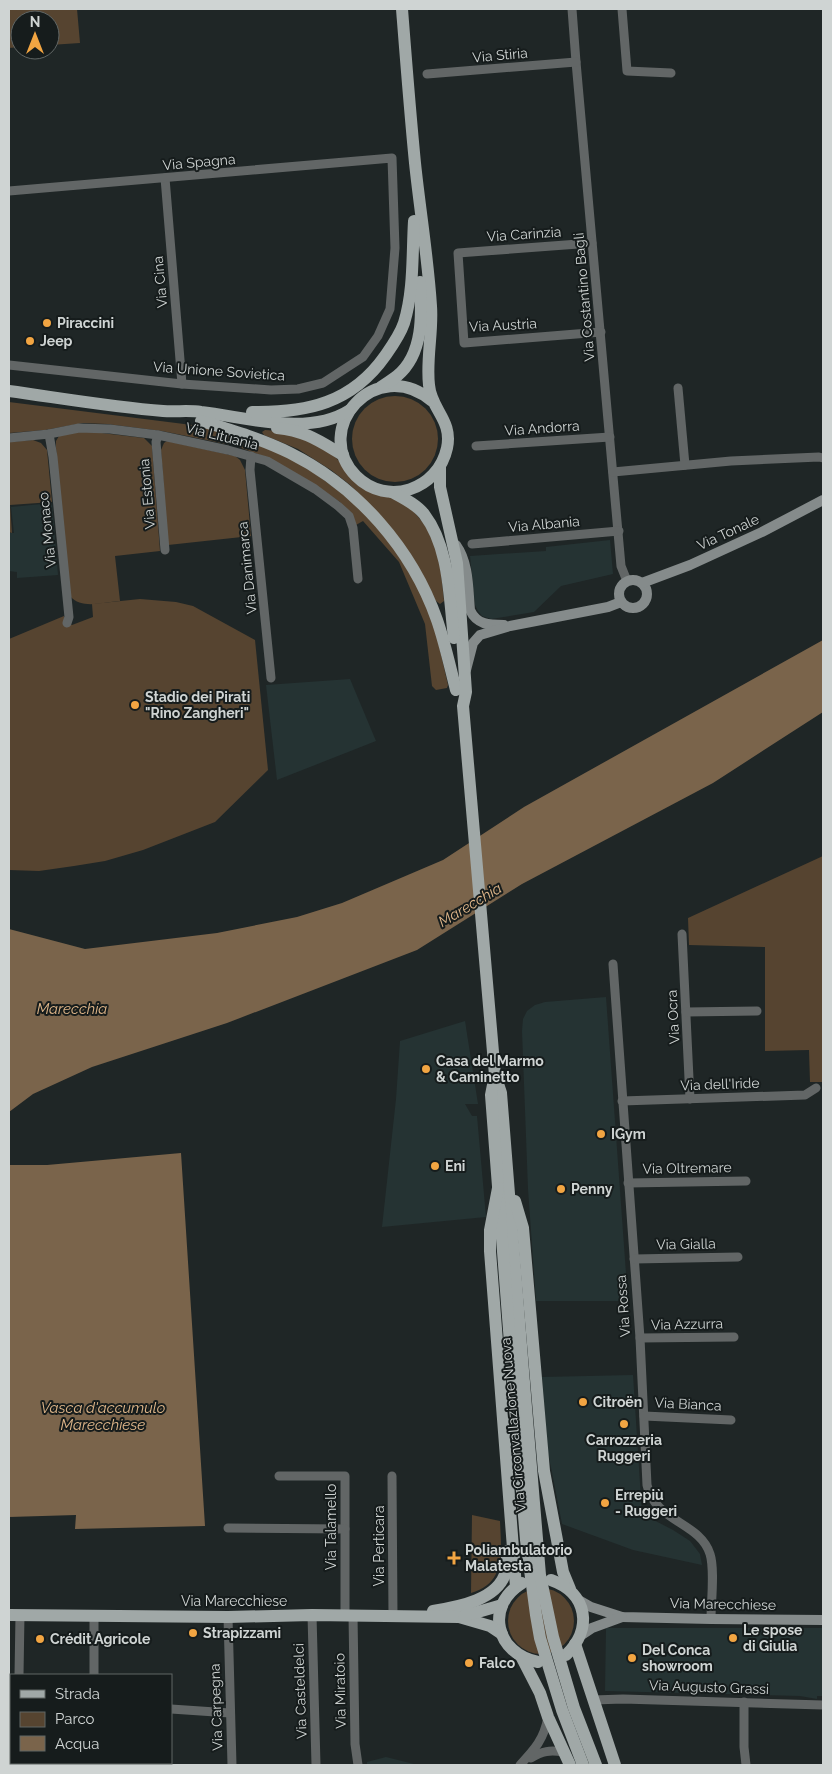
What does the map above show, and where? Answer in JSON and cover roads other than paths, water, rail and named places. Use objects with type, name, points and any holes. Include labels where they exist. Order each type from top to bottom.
[{"type":"main road","points":[[402,9],[415,162],[431,306],[431,338],[428,367],[432,401]]},
{"type":"main road","points":[[201,416],[288,411],[315,407],[359,386],[377,367],[393,345],[404,325],[410,287],[415,162]]},
{"type":"main road","points":[[380,388],[391,386],[406,387],[420,392],[432,401],[441,412],[448,435],[448,447],[440,467],[428,481],[416,488],[402,492],[372,488],[363,482],[348,465],[343,454],[341,442],[342,431],[350,410],[363,396],[380,388],[398,375],[409,361],[418,338],[422,308],[419,256],[414,221]]},
{"type":"main road","points":[[9,391],[201,416],[281,429],[306,434],[343,454]]},
{"type":"main road","points":[[201,416],[302,423],[324,422],[350,410]]},
{"type":"main road","points":[[201,416],[296,456],[342,486],[376,518],[391,536],[424,588],[437,620],[456,690]]},
{"type":"main road","name":"Via Circonvallazione Nuova","points":[[440,467],[440,487],[456,563],[466,692],[463,706],[495,1075],[501,1093],[504,1189],[518,1383],[526,1540],[540,1638],[562,1710],[583,1765]]},
{"type":"main road","name":"Via Circonvallazione Nuova","points":[[392,492],[410,502],[423,514],[440,546],[456,648],[456,690],[463,706]]},
{"type":"main road","points":[[504,1189],[490,1230],[490,1250],[506,1456],[519,1585],[511,1591],[502,1605],[499,1621],[502,1634],[510,1648],[522,1658],[540,1693],[548,1717],[570,1765]]},
{"type":"main road","points":[[504,1189],[518,1206],[524,1228],[544,1471],[563,1572],[582,1608],[583,1617],[578,1640],[593,1700],[615,1765]]},
{"type":"main road","name":"Via Circonvallazione Nuova","points":[[518,1383],[540,1575],[552,1636],[574,1708],[596,1765]]},
{"type":"main road","points":[[407,1616],[452,1608],[471,1602],[490,1592],[500,1582],[505,1572],[507,1561],[506,1456]]},
{"type":"main road","points":[[552,1580],[560,1583],[574,1594]]},
{"type":"main road","name":"Via Marecchiese","points":[[14,1615],[228,1617],[349,1615],[459,1617],[480,1613],[502,1605]]},
{"type":"main road","name":"Via Marecchiese","points":[[459,1617],[490,1626],[502,1634]]},
{"type":"main road","points":[[566,1655],[578,1640]]},
{"type":"main road","points":[[522,1658],[538,1662]]},
{"type":"street","name":"Via Costantino Bagli","points":[[572,9],[621,566],[627,581]]},
{"type":"street","points":[[622,9],[627,71],[670,73]]},
{"type":"street","name":"Via Stiria","points":[[427,74],[576,62]]},
{"type":"street","name":"Via Spagna","points":[[9,191],[392,158]]},
{"type":"street","name":"Via Unione Sovietica","points":[[9,365],[182,384],[271,390],[298,389],[323,383],[363,357],[378,336],[390,308],[396,248],[392,158]]},
{"type":"street","name":"Via Cina","points":[[165,178],[182,384]]},
{"type":"street","name":"Via Carinzia","points":[[458,253],[592,243]]},
{"type":"street","name":"Via Austria","points":[[458,253],[464,343],[601,332]]},
{"type":"street","points":[[678,388],[685,466]]},
{"type":"street","name":"Via Lituania","points":[[9,438],[49,434],[79,428],[110,429],[158,435],[228,450],[267,462],[316,489],[349,516],[353,528],[358,579]]},
{"type":"street","name":"Via Monaco","points":[[49,434],[54,457],[69,617],[67,623]]},
{"type":"street","name":"Via Estonia","points":[[158,435],[156,442],[165,550]]},
{"type":"street","name":"Via Andorra","points":[[476,446],[610,437]]},
{"type":"street","name":"Via Danimarca","points":[[251,456],[250,470],[271,678]]},
{"type":"street","points":[[613,472],[731,461],[823,458]]},
{"type":"street","name":"Via Tonale","points":[[642,583],[690,565],[762,532],[823,500]]},
{"type":"street","name":"Via Albania","points":[[472,544],[619,531]]},
{"type":"street","points":[[451,537],[460,551],[466,570],[470,610],[473,616],[484,624],[510,626]]},
{"type":"street","points":[[635,580],[642,583],[647,590],[647,599],[641,606],[633,609],[628,608],[622,602],[620,590],[627,581],[635,580]]},
{"type":"street","points":[[464,674],[473,643],[480,635],[510,626],[608,607],[622,602]]},
{"type":"street","name":"Via Ocra","points":[[682,934],[690,1099]]},
{"type":"street","name":"Via Rossa","points":[[613,964],[640,1338],[647,1485],[649,1495],[661,1510],[698,1536],[710,1554],[711,1620]]},
{"type":"street","points":[[686,1012],[757,1011]]},
{"type":"street","name":"Via dell'Iride","points":[[622,1102],[805,1095],[816,1088]]},
{"type":"street","name":"Via Oltremare","points":[[628,1183],[746,1181]]},
{"type":"street","name":"Via Gialla","points":[[634,1259],[738,1257]]},
{"type":"street","name":"Via Azzurra","points":[[640,1338],[734,1338]]},
{"type":"street","name":"Via Bianca","points":[[644,1416],[731,1420]]},
{"type":"street","name":"Via Talamello","points":[[279,1476],[345,1476],[345,1529],[349,1615]]},
{"type":"street","name":"Via Perticara","points":[[392,1476],[392,1616]]},
{"type":"street","points":[[228,1528],[345,1529]]},
{"type":"street","name":"Via Marecchiese","points":[[574,1594],[591,1607],[622,1617],[711,1620],[823,1620]]},
{"type":"street","points":[[14,1615],[18,1674]]},
{"type":"street","points":[[94,1615],[94,1674]]},
{"type":"street","name":"Via Casteldelci","points":[[312,1615],[316,1765]]},
{"type":"street","name":"Via Miratoio","points":[[349,1615],[355,1744],[358,1765]]},
{"type":"street","name":"Via Carpegna","points":[[228,1617],[232,1765]]},
{"type":"street","name":"Via Marecchiese","points":[[578,1640],[592,1628],[622,1617]]},
{"type":"street","name":"Via Augusto Grassi","points":[[593,1700],[623,1699],[823,1705]]},
{"type":"street","points":[[744,1702],[746,1765]]},
{"type":"street","points":[[172,1709],[230,1713]]},
{"type":"street","points":[[520,1765],[536,1748],[545,1732],[548,1717]]},
{"type":"street","points":[[520,1765],[540,1752],[548,1750],[563,1752]]},
{"type":"water","name":"Marecchia","points":[[823,640],[823,712],[713,783],[522,884],[417,950],[227,1023],[92,1067],[33,1094],[9,1112],[9,929],[85,949],[217,933],[297,917],[342,903],[443,860],[524,807]]},
{"type":"water","name":"Vasca d'accumulo Marecchiese","points":[[181,1153],[205,1526],[75,1529],[76,1515],[9,1517],[9,1165],[47,1165]]},
{"type":"place","name":"Piraccini","points":[[47,323]]},
{"type":"place","name":"Jeep","points":[[30,341]]},
{"type":"place","name":"Stadio dei Pirati \"Rino Zangheri\"","points":[[135,705]]},
{"type":"place","name":"Casa del Marmo & Caminetto","points":[[426,1069]]},
{"type":"place","name":"IGym","points":[[601,1134]]},
{"type":"place","name":"Eni","points":[[435,1166]]},
{"type":"place","name":"Penny","points":[[561,1189]]},
{"type":"place","name":"Citroën","points":[[583,1402]]},
{"type":"place","name":"Carrozzeria Ruggeri","points":[[624,1424]]},
{"type":"place","name":"Errepiù - Ruggeri","points":[[605,1503]]},
{"type":"place","name":"Poliambulatorio Malatesta","points":[[454,1558]]},
{"type":"place","name":"Strapizzami","points":[[193,1633]]},
{"type":"place","name":"Le spose di Giulia","points":[[733,1638]]},
{"type":"place","name":"Crédit Agricole","points":[[40,1639]]},
{"type":"place","name":"Del Conca showroom","points":[[632,1658]]},
{"type":"place","name":"Falco","points":[[469,1663]]}]
